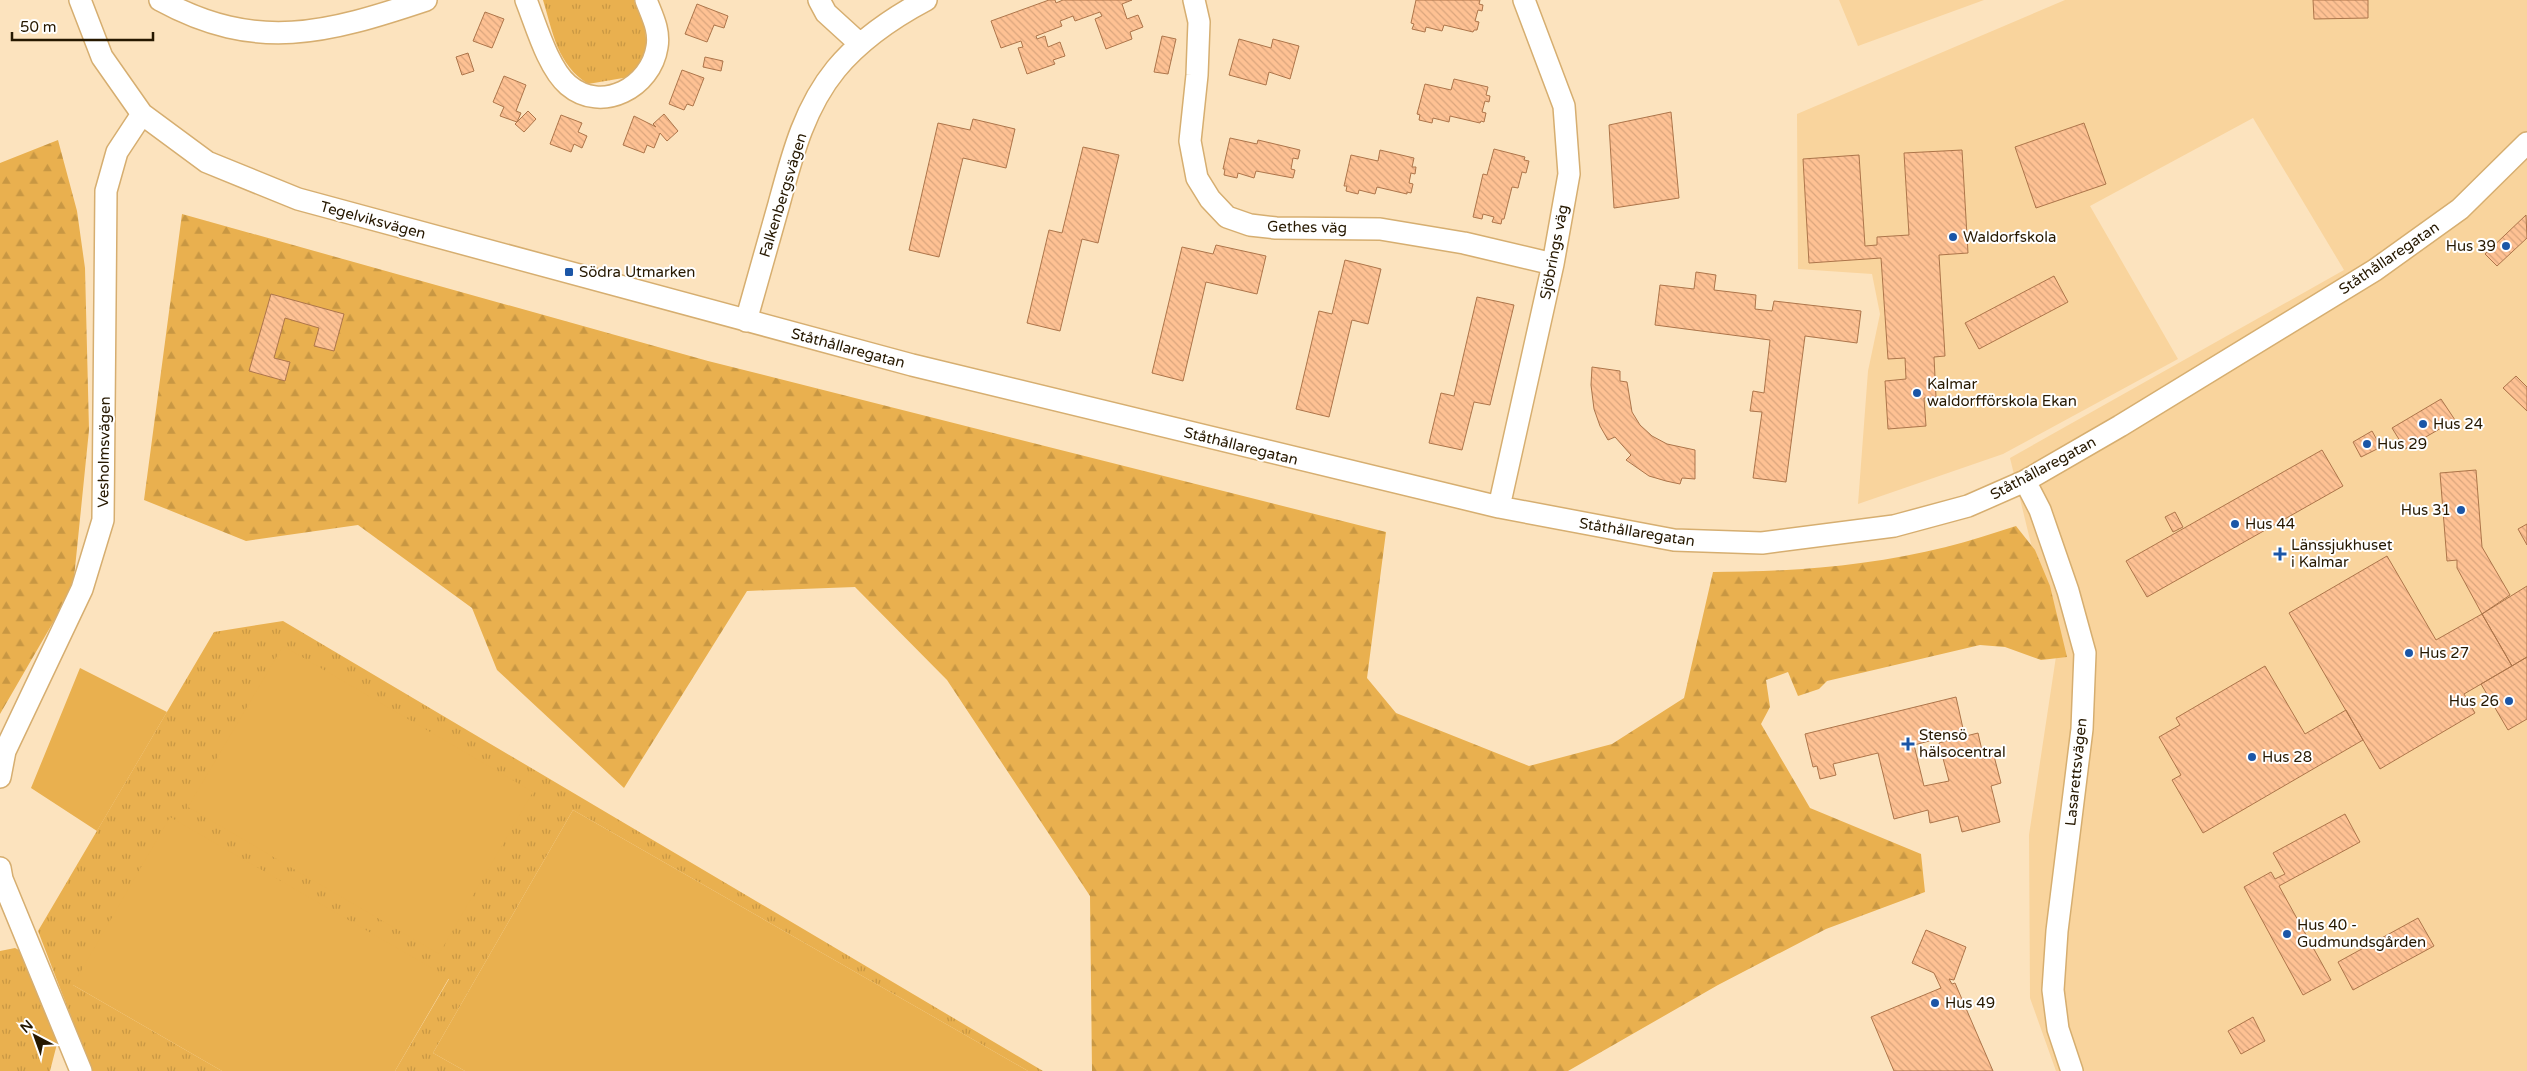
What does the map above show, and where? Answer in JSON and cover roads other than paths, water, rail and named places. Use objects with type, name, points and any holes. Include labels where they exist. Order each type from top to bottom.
[{"type":"street","name":"Tegelviksvägen","points":[[80,0],[102,57],[142,114],[207,162],[298,199],[746,321]]},
{"type":"street","points":[[160,0],[187,15],[211,22],[251,32],[280,34],[339,27],[426,0]]},
{"type":"street","points":[[526,0],[555,70],[568,85],[585,95],[613,96],[634,87],[652,67],[658,46],[657,27],[646,0]]},
{"type":"street","points":[[819,0],[826,13],[860,44]]},
{"type":"street","name":"Falkenbergsvägen","points":[[746,321],[797,138],[817,97],[836,69],[860,44],[890,19],[926,0]]},
{"type":"street","name":"Gethes väg","points":[[1194,0],[1199,22],[1197,75],[1190,141],[1197,178],[1210,199],[1227,217],[1250,225],[1276,228],[1380,229],[1464,243],[1553,264]]},
{"type":"street","name":"Sjöbrings väg","points":[[1499,507],[1553,264],[1569,174],[1564,106],[1524,0]]},
{"type":"street","name":"Vesholmsvägen","points":[[0,777],[5,751],[82,589],[103,520],[106,191],[117,152],[142,114]]},
{"type":"street","name":"Ståthållaregatan","points":[[746,321],[912,365],[1499,507],[1674,540],[1762,543],[1894,526],[1968,506],[2025,481],[2120,426],[2375,270],[2460,209],[2527,143]]},
{"type":"street","name":"Lasarettsvägen","points":[[2025,481],[2040,510],[2068,591],[2085,652],[2082,729],[2057,931],[2053,990],[2058,1029],[2072,1071]]},
{"type":"street","points":[[0,868],[2,880],[80,1071]]},
{"type":"place","name":"Waldorfskola","points":[[1953,237]]},
{"type":"place","name":"Hus 39","points":[[2506,246]]},
{"type":"place","name":"Södra Utmarken","points":[[569,272]]},
{"type":"place","name":"Kalmar waldorfförskola Ekan","points":[[1917,393]]},
{"type":"place","name":"Hus 24","points":[[2423,424]]},
{"type":"place","name":"Hus 29","points":[[2367,444]]},
{"type":"place","name":"Hus 31","points":[[2461,510]]},
{"type":"place","name":"Hus 44","points":[[2235,524]]},
{"type":"place","name":"Länssjukhuset i Kalmar","points":[[2280,554]]},
{"type":"place","name":"Hus 27","points":[[2409,653]]},
{"type":"place","name":"Hus 26","points":[[2509,701]]},
{"type":"place","name":"Stensö hälsocentral","points":[[1908,744]]},
{"type":"place","name":"Hus 28","points":[[2252,757]]},
{"type":"place","name":"Hus 40 - Gudmundsgården","points":[[2287,934]]},
{"type":"place","name":"Hus 49","points":[[1935,1003]]}]
